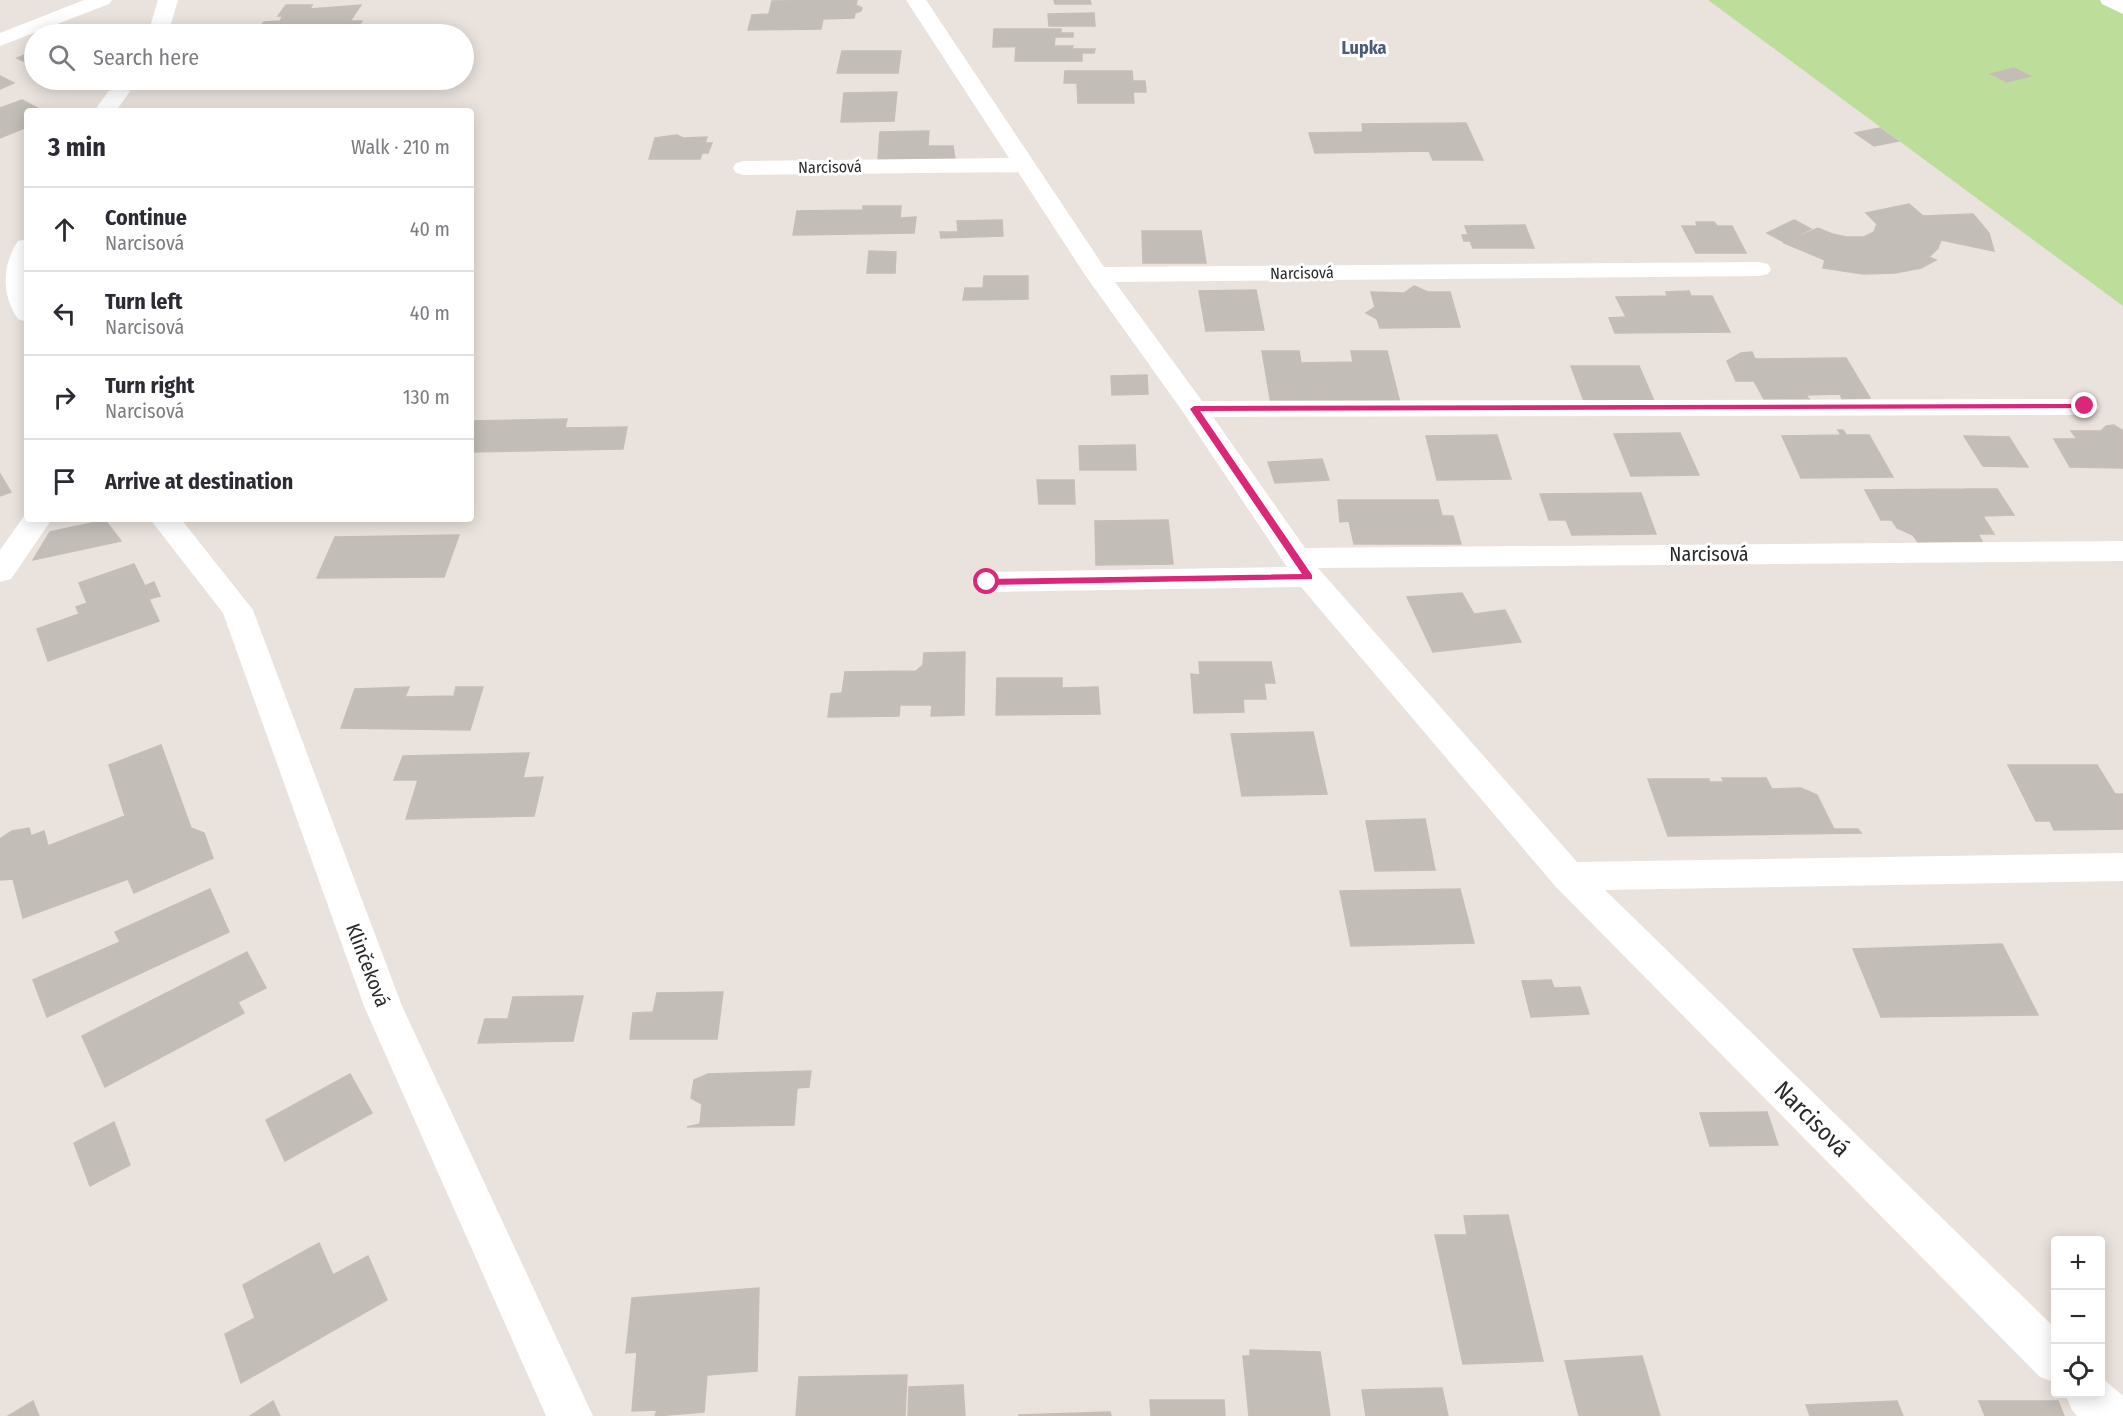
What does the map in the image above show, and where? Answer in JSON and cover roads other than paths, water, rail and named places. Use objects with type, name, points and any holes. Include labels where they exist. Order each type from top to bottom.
[{"type":"street","points":[[41,24],[102,0]]},
{"type":"street","points":[[161,24],[168,0]]},
{"type":"street","name":"Narcisová","points":[[916,0],[1097,275],[1194,409],[1302,567],[1568,876],[2051,1357]]},
{"type":"street","points":[[0,40],[24,31]]},
{"type":"street","points":[[107,108],[121,90]]},
{"type":"street","name":"Narcisová","points":[[744,168],[1024,165]]},
{"type":"street","points":[[15,305],[18,263],[24,252]]},
{"type":"street","name":"Narcisová","points":[[1097,275],[1759,269]]},
{"type":"street","points":[[1194,409],[2085,406]]},
{"type":"street","points":[[0,572],[35,522]]},
{"type":"street","name":"Klinčeková","points":[[167,522],[237,610],[383,1006],[570,1416]]},
{"type":"street","name":"Narcisová","points":[[987,582],[1302,567],[2123,551]]},
{"type":"street","points":[[1568,876],[2123,867]]},
{"type":"street","points":[[2092,1398],[2110,1416]]},
{"type":"lane","points":[[2109,0],[2123,8]]},
{"type":"district","name":"Lupka","points":[[1364,48]]}]
